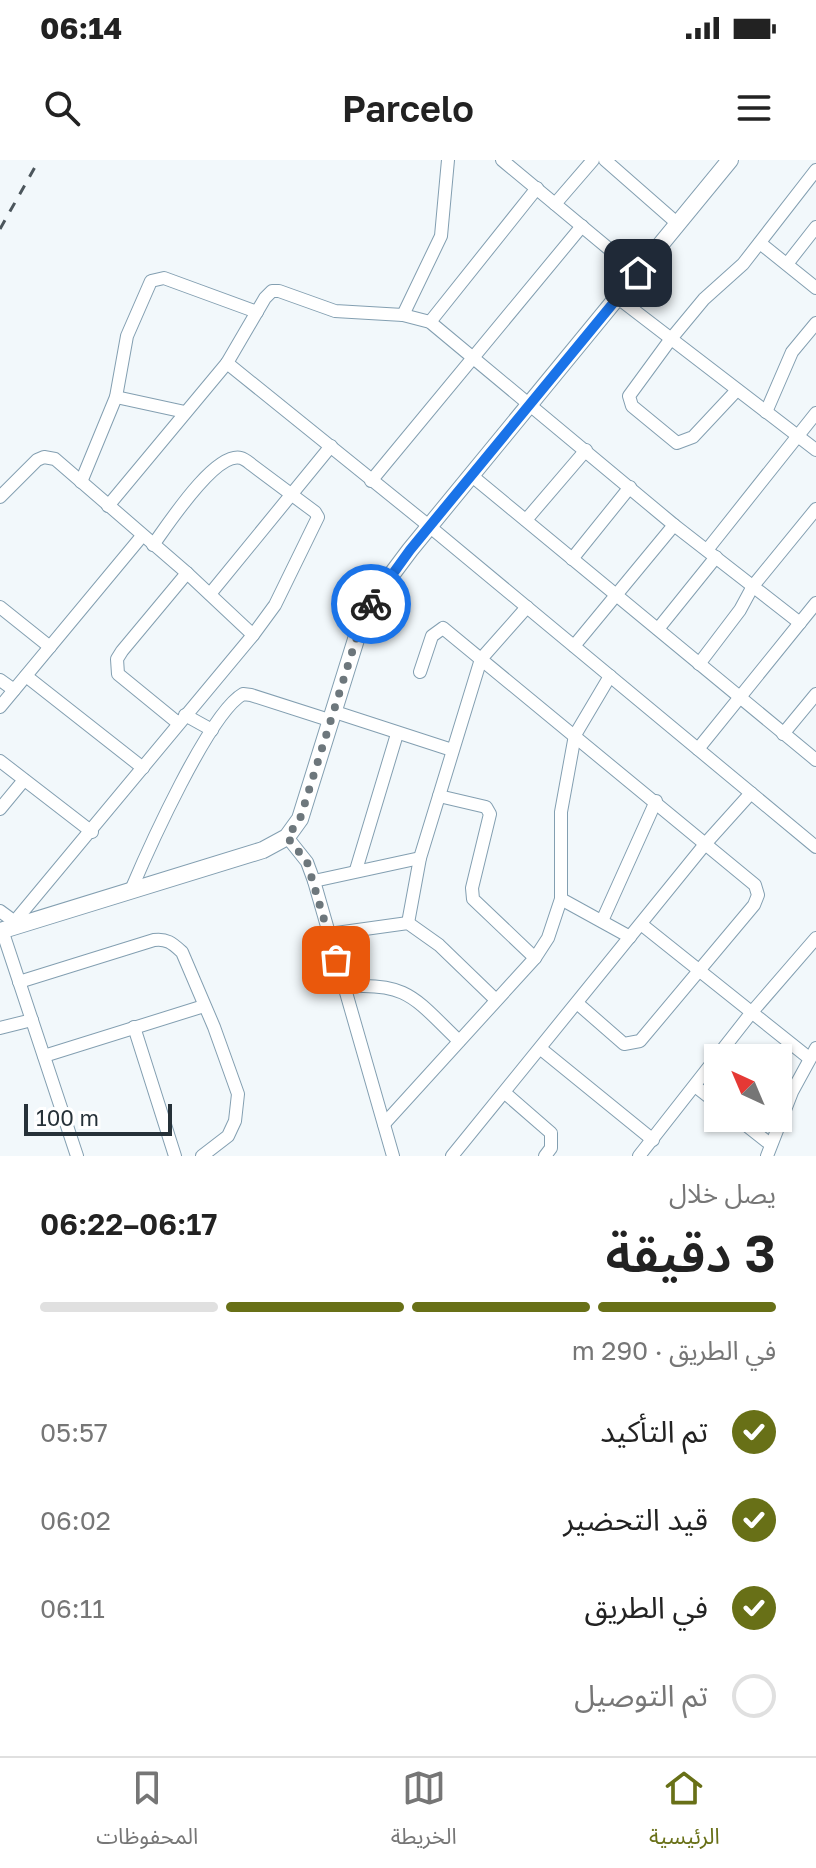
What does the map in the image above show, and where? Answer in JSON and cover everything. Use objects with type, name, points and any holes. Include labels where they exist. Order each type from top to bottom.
[{"type":"main road","points":[[6,928],[263,850],[287,837],[300,819],[366,614],[392,572],[730,160]]},
{"type":"street","points":[[403,315],[441,236],[448,160]]},
{"type":"street","points":[[502,160],[638,273]]},
{"type":"street","points":[[555,204],[593,160]]},
{"type":"street","points":[[608,161],[678,224]]},
{"type":"street","points":[[737,390],[693,437],[677,443],[632,406],[629,396],[670,340],[704,299],[760,243],[816,170]]},
{"type":"street","points":[[430,322],[537,188]]},
{"type":"street","points":[[371,481],[582,226]]},
{"type":"street","points":[[787,264],[816,227]]},
{"type":"street","points":[[760,243],[816,288]]},
{"type":"street","points":[[81,482],[116,397],[127,336],[151,281],[164,278],[257,312]]},
{"type":"street","points":[[108,506],[227,363],[272,291],[279,291],[335,311],[403,315],[430,322],[674,525],[800,623]]},
{"type":"street","points":[[618,298],[816,450]]},
{"type":"street","points":[[766,412],[792,352],[816,323]]},
{"type":"street","points":[[227,363],[816,847]]},
{"type":"street","points":[[116,397],[185,412]]},
{"type":"street","points":[[658,629],[816,413]]},
{"type":"street","points":[[210,594],[331,446]]},
{"type":"street","points":[[526,520],[586,450]]},
{"type":"street","points":[[0,497],[26,468],[44,457],[55,459],[187,573],[253,635]]},
{"type":"street","points":[[6,928],[92,832],[253,635],[275,605],[316,526],[315,512],[241,458],[231,459],[215,468],[153,545]]},
{"type":"street","points":[[472,476],[816,760]]},
{"type":"street","points":[[572,559],[630,487]]},
{"type":"street","points":[[699,664],[740,610],[753,586],[816,509]]},
{"type":"street","points":[[574,646],[674,525]]},
{"type":"street","points":[[0,707],[142,536]]},
{"type":"street","points":[[187,573],[122,651],[117,664],[118,674],[182,719],[212,730]]},
{"type":"street","points":[[698,749],[816,603]]},
{"type":"street","points":[[408,923],[420,858],[481,659],[527,607]]},
{"type":"street","points":[[3,615],[50,647]]},
{"type":"street","points":[[420,672],[432,636],[443,628],[755,885],[758,895],[754,905],[640,1041],[632,1045],[624,1044],[577,1003]]},
{"type":"street","points":[[26,676],[143,768]]},
{"type":"street","points":[[384,1124],[535,958],[548,938],[561,899],[561,812],[575,735],[610,676]]},
{"type":"street","points":[[0,680],[14,690]]},
{"type":"street","points":[[131,890],[154,837],[212,730],[229,706],[243,694],[452,750]]},
{"type":"street","points":[[783,734],[816,694]]},
{"type":"street","points":[[356,870],[397,734]]},
{"type":"street","points":[[0,761],[92,832]]},
{"type":"street","points":[[0,809],[24,780]]},
{"type":"street","points":[[452,1156],[706,843],[751,793]]},
{"type":"street","points":[[439,796],[486,807],[490,814],[472,888],[473,899],[535,958]]},
{"type":"street","points":[[602,921],[656,801]]},
{"type":"street","points":[[287,837],[307,862],[314,881],[393,1156]]},
{"type":"street","points":[[314,881],[420,858]]},
{"type":"street","points":[[561,899],[630,937]]},
{"type":"street","points":[[0,911],[19,982],[77,1156]]},
{"type":"street","points":[[329,934],[408,923],[439,945],[496,1000]]},
{"type":"street","points":[[641,924],[752,1012],[812,1053],[768,1150],[751,1132]]},
{"type":"street","points":[[639,1156],[752,1012],[816,938]]},
{"type":"street","points":[[19,982],[163,939],[182,952],[238,1094],[235,1121],[228,1136],[202,1156]]},
{"type":"street","points":[[343,987],[378,984],[398,989],[421,1005],[459,1041]]},
{"type":"street","points":[[44,1056],[204,1006]]},
{"type":"street","points":[[0,1028],[32,1020]]},
{"type":"street","points":[[134,1027],[175,1156]]},
{"type":"street","points":[[541,1049],[653,1140]]},
{"type":"street","points":[[695,1086],[704,1093]]},
{"type":"street","points":[[505,1093],[551,1133],[553,1141],[545,1156]]},
{"type":"railway","points":[[0,229],[39,160]]},
{"type":"way so far","points":[[336,960],[307,862],[287,837],[300,819],[332,711],[371,604]]},
{"type":"route","points":[[371,604],[392,572],[638,273]]}]
